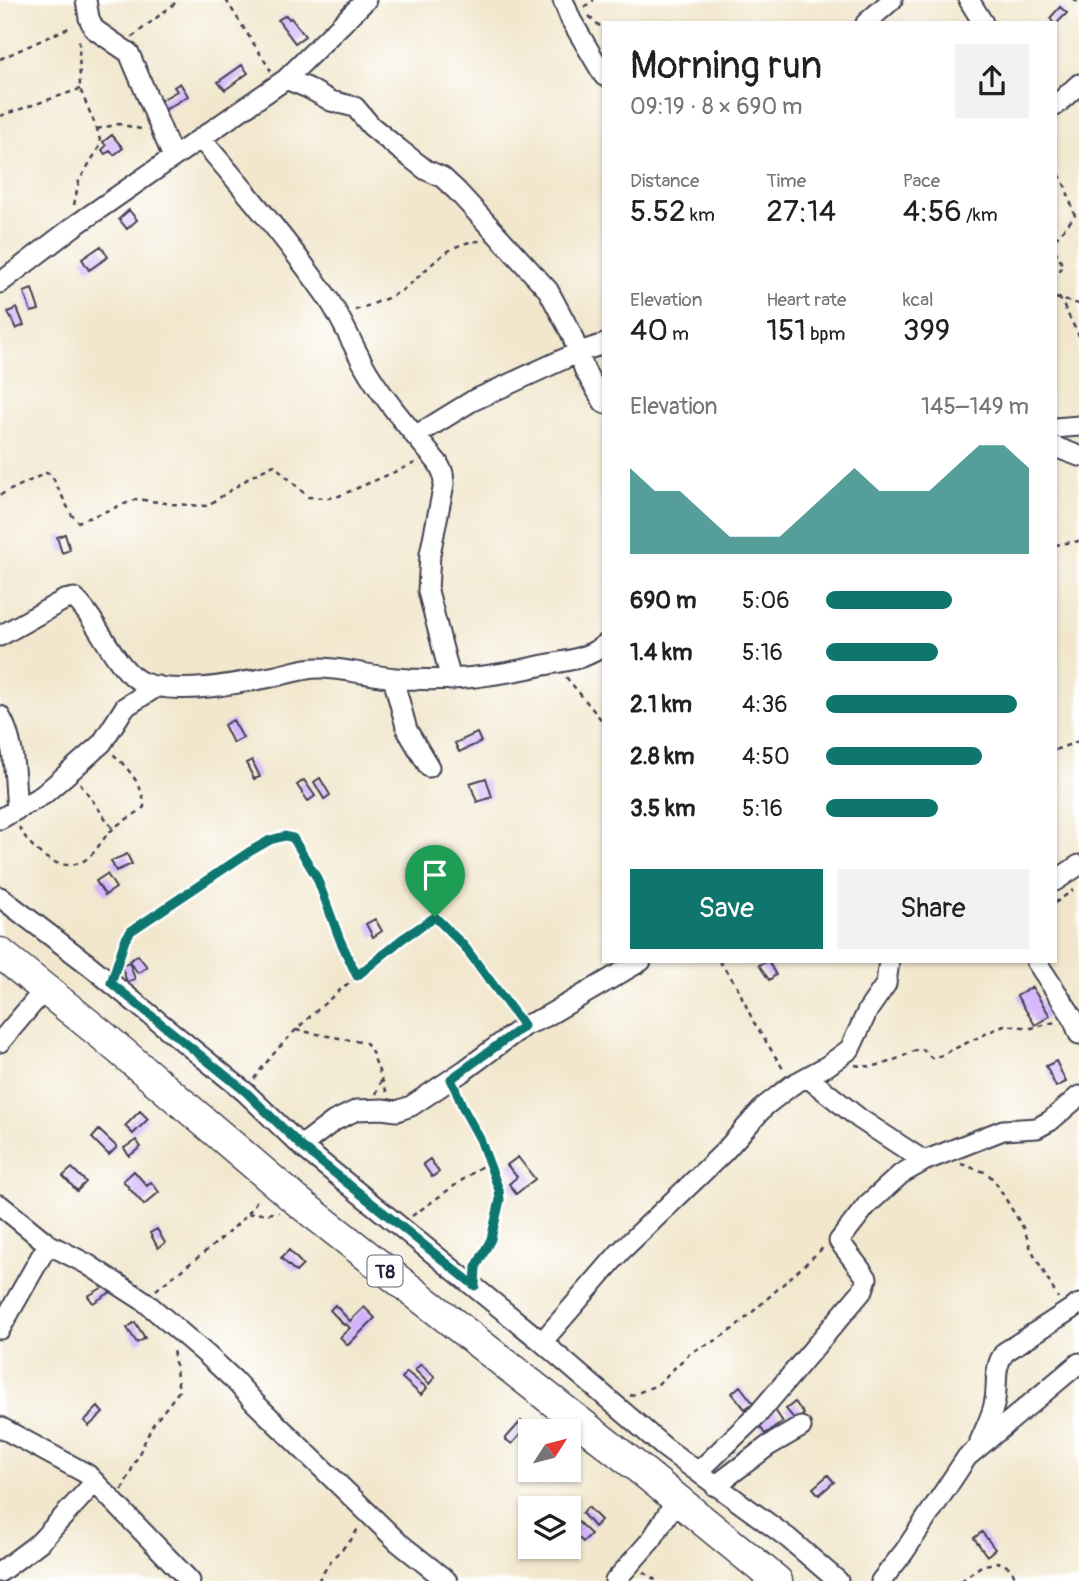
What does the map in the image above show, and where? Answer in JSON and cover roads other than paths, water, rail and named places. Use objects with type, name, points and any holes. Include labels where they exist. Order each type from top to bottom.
[{"type":"highway","name":"T8","points":[[0,953],[102,1035],[263,1172],[777,1581]]},
{"type":"street","points":[[86,0],[94,30],[123,47],[128,53],[173,157]]},
{"type":"street","points":[[0,283],[73,227],[282,81],[366,0]]},
{"type":"street","points":[[563,0],[571,20],[602,73]]},
{"type":"street","points":[[868,21],[892,0]]},
{"type":"street","points":[[969,0],[982,21]]},
{"type":"street","points":[[282,81],[308,88],[331,101],[355,107],[399,149],[426,170],[442,177],[548,290],[559,308],[585,371],[602,400]]},
{"type":"street","points":[[1057,104],[1079,84]]},
{"type":"street","points":[[201,139],[292,249],[337,312],[369,375],[389,405],[443,473],[444,484],[427,572],[428,591],[451,680]]},
{"type":"street","points":[[415,436],[472,401],[579,352],[602,345]]},
{"type":"street","points":[[1057,428],[1079,426]]},
{"type":"street","points":[[1057,448],[1079,456]]},
{"type":"street","points":[[0,636],[64,600],[74,598],[128,670],[142,682],[158,686],[231,685],[320,668],[393,678],[477,678],[587,656],[602,646]]},
{"type":"street","points":[[393,678],[407,730],[429,767]]},
{"type":"street","points":[[0,716],[8,729],[11,748],[11,813],[43,795],[70,772],[102,743],[122,709],[158,686]]},
{"type":"street","points":[[1057,880],[1079,865]]},
{"type":"street","points":[[0,897],[246,1092],[301,1146],[475,1286],[664,1447],[788,1538],[838,1581]]},
{"type":"street","points":[[301,1146],[334,1121],[357,1110],[382,1108],[397,1111],[411,1105],[524,1026],[545,1017],[638,963]]},
{"type":"street","points":[[542,1342],[620,1252],[724,1152],[765,1106],[799,1081],[836,1060],[854,1043],[868,1010],[886,984],[889,963]]},
{"type":"street","points":[[1037,963],[1075,1025]]},
{"type":"street","points":[[0,1042],[45,989]]},
{"type":"street","points":[[799,1081],[931,1158]]},
{"type":"street","points":[[698,1472],[759,1413],[863,1290],[867,1278],[839,1242],[880,1192],[901,1174],[931,1158],[1003,1130],[1037,1128],[1050,1121],[1079,1096]]},
{"type":"street","points":[[0,1205],[48,1244],[87,1264],[165,1318],[234,1380],[398,1542],[447,1581]]},
{"type":"street","points":[[0,1329],[48,1244]]},
{"type":"street","points":[[976,1448],[995,1404],[996,1369],[999,1360],[1005,1352],[1073,1308]]},
{"type":"street","points":[[881,1581],[904,1552],[962,1463],[976,1448],[1079,1363]]},
{"type":"street","points":[[0,1427],[95,1482],[190,1581]]},
{"type":"street","points":[[715,1486],[768,1446],[801,1427]]},
{"type":"street","points":[[0,1572],[40,1542],[95,1482]]},
{"type":"street","points":[[615,1581],[652,1539],[677,1499]]}]
